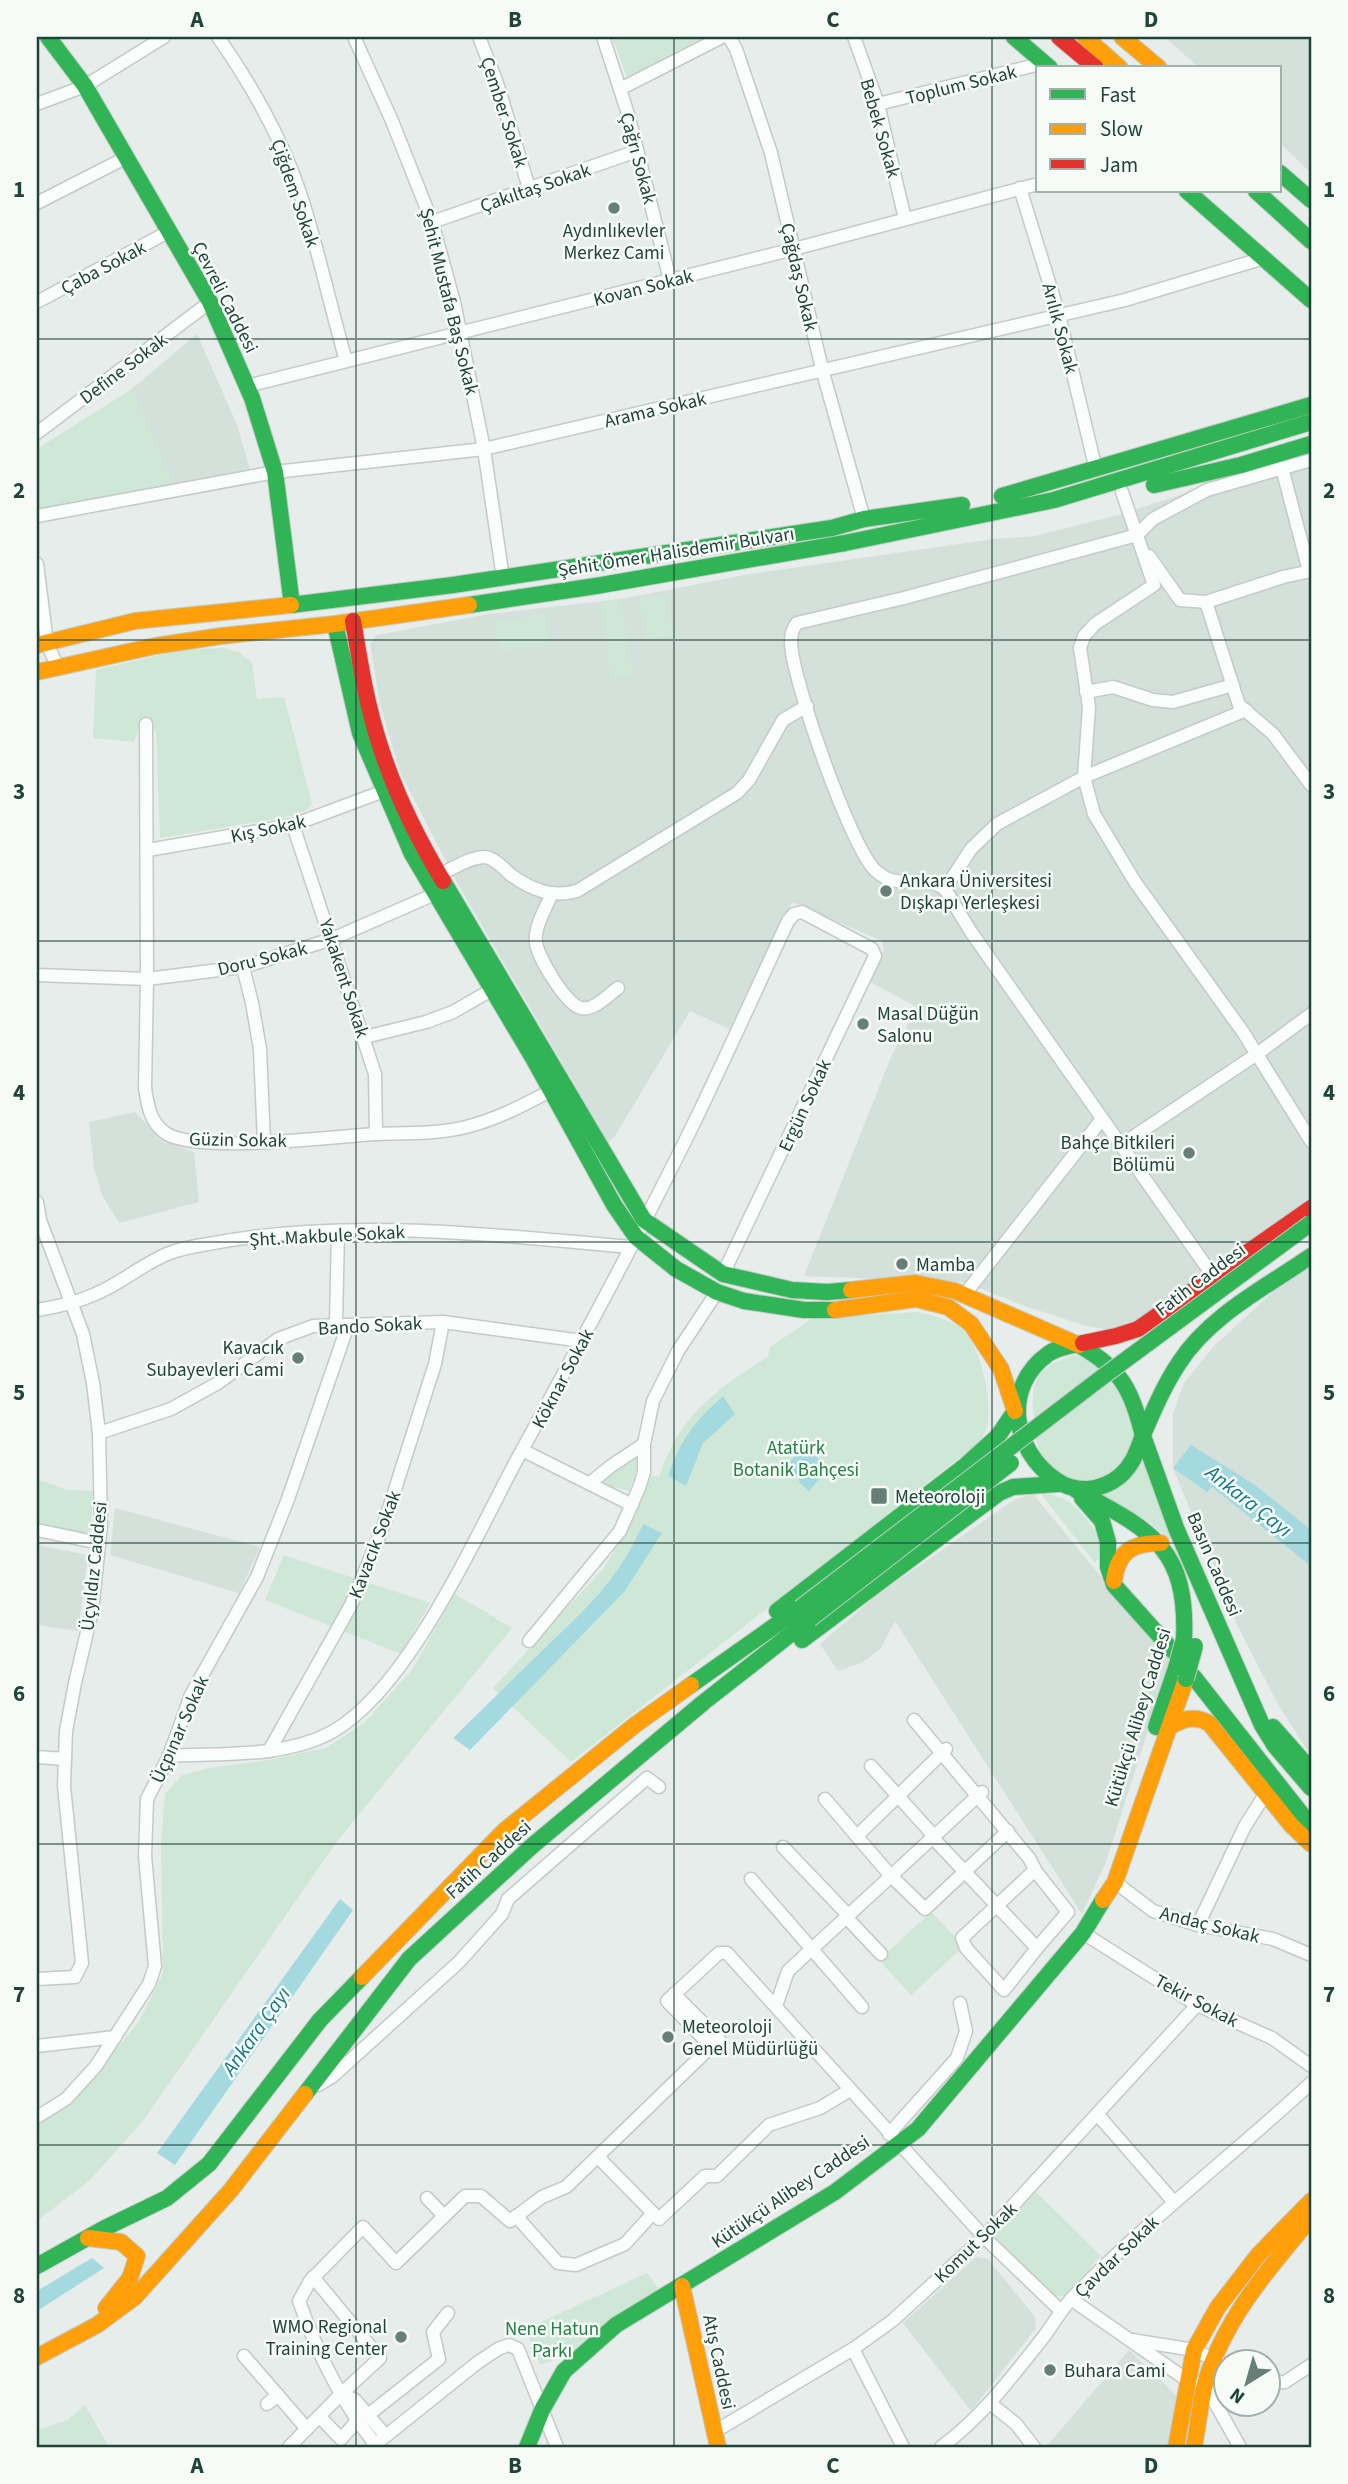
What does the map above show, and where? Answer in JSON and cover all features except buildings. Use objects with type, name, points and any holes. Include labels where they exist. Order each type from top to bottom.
[{"type":"main road","name":"Çevreli Caddesi","points":[[48,37],[85,86],[210,302],[247,386],[275,472],[292,606]]},
{"type":"main road","points":[[1014,37],[1047,66]]},
{"type":"main road","points":[[1059,37],[1090,66]]},
{"type":"main road","points":[[1085,37],[1118,66]]},
{"type":"main road","points":[[1122,37],[1157,66]]},
{"type":"main road","points":[[1143,37],[1174,66]]},
{"type":"main road","points":[[1282,175],[1311,200]]},
{"type":"main road","points":[[1188,192],[1311,300]]},
{"type":"main road","points":[[1258,194],[1311,242]]},
{"type":"main road","points":[[1240,428],[1311,396]]},
{"type":"main road","name":"Şehit Ömer Halisdemir Bulvarı","points":[[42,644],[135,621],[292,606],[503,578],[832,528],[864,519],[987,501],[1311,405]]},
{"type":"main road","name":"Şehit Ömer Halisdemir Bulvarı","points":[[37,672],[155,646],[335,624],[637,580],[845,544],[1054,500],[1311,422]]},
{"type":"main road","points":[[845,544],[873,542],[1122,492],[1241,465],[1311,444]]},
{"type":"main road","points":[[353,621],[369,708],[391,775],[422,846],[644,1220],[723,1274],[792,1290],[827,1292],[915,1283],[965,1294],[1103,1358],[1122,1376],[1132,1396],[1143,1436]]},
{"type":"main road","points":[[335,624],[360,733],[412,854],[533,1058],[633,1242],[717,1292],[744,1301],[804,1310],[837,1310],[916,1298],[948,1307],[971,1324],[1001,1369],[1026,1446],[1040,1466],[1058,1484]]},
{"type":"main road","points":[[706,1675],[796,1595],[966,1465],[998,1436],[1015,1411],[1017,1394],[1026,1377],[1049,1353],[1111,1339],[1138,1329],[1311,1208]]},
{"type":"main road","name":"Fatih Caddesi","points":[[37,2357],[76,2337],[135,2297],[231,2190],[409,1959],[532,1846],[704,1702],[805,1613],[1101,1378],[1311,1223]]},
{"type":"main road","name":"Fatih Caddesi","points":[[37,2266],[167,2198],[209,2164],[320,2020],[503,1831],[635,1725],[706,1675],[805,1613],[1193,1323],[1311,1239]]},
{"type":"main road","points":[[704,1702],[776,1659],[999,1493],[1013,1487],[1058,1484],[1076,1490],[1103,1488],[1123,1474],[1135,1458],[1143,1436],[1184,1355],[1226,1318],[1311,1256]]},
{"type":"main road","name":"Basın Caddesi","points":[[1143,1436],[1176,1528],[1253,1707],[1275,1746],[1311,1788]]},
{"type":"main road","points":[[1076,1490],[1102,1521],[1108,1542],[1108,1567],[1114,1585],[1184,1645]]},
{"type":"main road","name":"Kütükçü Alibey Caddesi","points":[[527,2447],[543,2408],[564,2371],[616,2325],[835,2192],[894,2139],[926,2119],[1083,1933],[1115,1882],[1185,1674],[1186,1616],[1183,1591],[1171,1559],[1161,1543],[1135,1522],[1076,1490]]},
{"type":"main road","name":"Kütükçü Alibey Caddesi","points":[[1176,1528],[1197,1610],[1184,1645]]},
{"type":"main road","points":[[1114,1585],[1115,1568],[1121,1555],[1132,1547],[1161,1543]]},
{"type":"main road","points":[[1185,1674],[1308,1820]]},
{"type":"main road","name":"Kütükçü Alibey Caddesi","points":[[1115,1882],[1132,1801],[1185,1674]]},
{"type":"main road","points":[[1253,1707],[1311,1770]]},
{"type":"main road","points":[[1169,1727],[1194,1716],[1209,1723],[1292,1826],[1311,1844]]},
{"type":"main road","points":[[1176,2447],[1194,2350],[1218,2307],[1259,2254],[1311,2201]]},
{"type":"main road","points":[[1226,2348],[1258,2281],[1308,2224]]},
{"type":"main road","points":[[76,2337],[118,2297],[136,2270],[137,2256],[130,2246],[120,2241],[88,2238]]},
{"type":"main road","name":"Atış Caddesi","points":[[682,2286],[716,2440]]},
{"type":"main road","points":[[1194,2447],[1205,2385],[1212,2374]]},
{"type":"street","points":[[37,104],[85,86],[164,37]]},
{"type":"street","name":"Çiğdem Sokak","points":[[218,37],[246,76],[278,139],[303,201],[346,361]]},
{"type":"street","name":"Şehit Mustafa Baş Sokak","points":[[354,37],[428,206],[454,302],[484,449],[503,578]]},
{"type":"street","name":"Çember Sokak","points":[[479,37],[497,83],[529,188]]},
{"type":"street","name":"Çağrı Sokak","points":[[603,37],[620,89],[670,280]]},
{"type":"street","points":[[620,89],[722,37]]},
{"type":"street","name":"Çağdaş Sokak","points":[[729,37],[736,49],[771,153],[822,369],[864,519]]},
{"type":"street","name":"Bebek Sokak","points":[[854,37],[878,104],[905,219]]},
{"type":"street","name":"Toplum Sokak","points":[[878,104],[1036,68]]},
{"type":"street","name":"Çakıltaş Sokak","points":[[432,222],[637,151]]},
{"type":"street","points":[[37,203],[127,157]]},
{"type":"street","name":"Kovan Sokak","points":[[247,386],[794,249],[1036,184]]},
{"type":"street","name":"Arılık Sokak","points":[[1020,188],[1059,315],[1096,470]]},
{"type":"street","name":"Çaba Sokak","points":[[37,302],[168,232]]},
{"type":"street","name":"Arama Sokak","points":[[37,516],[275,472],[484,449],[1125,300],[1264,258]]},
{"type":"street","name":"Define Sokak","points":[[37,433],[210,302]]},
{"type":"street","points":[[1206,1266],[971,932],[945,889],[928,880],[896,882],[875,871],[866,860],[845,817],[807,706],[791,645],[792,630],[797,623],[1138,538],[1153,519],[1207,491],[1311,460]]},
{"type":"street","points":[[1138,538],[1180,600],[1206,601],[1310,571],[1282,468]]},
{"type":"street","points":[[1122,492],[1154,585],[1095,624],[1084,636],[1080,648],[1089,707],[1084,778],[1094,814],[1135,882],[1256,1054],[1311,1141]]},
{"type":"street","points":[[37,564],[42,644],[58,668]]},
{"type":"street","points":[[1206,601],[1239,705],[1273,733],[1311,785]]},
{"type":"street","points":[[1086,692],[1113,687],[1153,700],[1173,702],[1233,685]]},
{"type":"street","points":[[439,875],[486,857],[494,860],[513,876],[551,895],[576,891],[737,793],[749,780],[783,720],[807,706]]},
{"type":"street","points":[[945,889],[971,849],[997,824],[1084,778],[1246,710]]},
{"type":"street","name":"Güzin Sokak","points":[[146,724],[148,979],[145,1088],[147,1104],[154,1122],[168,1134],[185,1140],[264,1142],[463,1128],[504,1115],[550,1091]]},
{"type":"street","name":"Kış Sokak","points":[[148,850],[293,825],[384,791]]},
{"type":"street","name":"Yakakent Sokak","points":[[293,825],[375,1074],[376,1134]]},
{"type":"street","name":"Doru Sokak","points":[[37,975],[148,979],[243,967],[332,939],[435,894]]},
{"type":"street","points":[[551,895],[538,927],[535,943],[549,973],[569,1002],[579,1008],[591,1008],[618,988]]},
{"type":"street","name":"Köknar Sokak","points":[[169,1756],[269,1751],[293,1747],[332,1731],[365,1706],[393,1675],[432,1617],[582,1341],[692,1128],[788,921],[794,914],[802,912],[859,942]]},
{"type":"street","name":"Ergün Sokak","points":[[723,1274],[875,956],[872,949],[859,942]]},
{"type":"street","points":[[243,967],[260,1049],[264,1142]]},
{"type":"street","points":[[365,1037],[426,1023],[453,1012],[493,989]]},
{"type":"street","points":[[1121,1145],[1311,1014]]},
{"type":"street","points":[[965,1294],[1102,1119]]},
{"type":"street","name":"Üçyıldız Caddesi","points":[[37,1202],[40,1220],[83,1334],[99,1433],[99,1543],[92,1611],[66,1731],[64,1786],[82,1963],[75,1977],[37,1979]]},
{"type":"street","name":"Şht. Makbule Sokak","points":[[37,1310],[70,1304],[95,1295],[167,1255],[208,1244],[280,1235],[389,1230],[633,1242]]},
{"type":"street","name":"Üçpınar Sokak","points":[[37,2117],[66,2099],[96,2066],[149,1984],[155,1966],[145,1856],[147,1799],[169,1756],[191,1695],[257,1577],[288,1499],[342,1325],[338,1231]]},
{"type":"street","points":[[529,1641],[614,1539],[632,1504],[644,1472],[644,1444],[653,1401],[678,1351],[717,1292]]},
{"type":"street","name":"Bando Sokak","points":[[99,1433],[171,1409],[218,1383],[278,1339],[313,1326],[443,1322],[582,1341]]},
{"type":"street","name":"Kavacık Sokak","points":[[269,1751],[351,1605],[383,1527],[435,1364],[443,1322]]},
{"type":"street","points":[[590,1483],[644,1444]]},
{"type":"street","points":[[523,1450],[632,1504]]},
{"type":"street","points":[[37,1530],[99,1543]]},
{"type":"street","points":[[914,1720],[980,1793],[1068,1912],[1004,1990],[966,1948],[962,1938],[1035,1870]]},
{"type":"street","points":[[857,1836],[944,1751]]},
{"type":"street","points":[[37,1757],[65,1759]]},
{"type":"street","points":[[871,1766],[1037,1948]]},
{"type":"street","points":[[306,2092],[333,2076],[429,1992],[460,1962],[502,1914],[508,1899],[647,1778],[659,1787]]},
{"type":"street","points":[[776,2006],[788,1971],[980,1793]]},
{"type":"street","points":[[1198,1925],[1245,1826],[1266,1793]]},
{"type":"street","points":[[825,1798],[890,1875],[925,1909],[1008,1831]]},
{"type":"street","points":[[783,1847],[881,1954]]},
{"type":"street","points":[[751,1880],[862,2007]]},
{"type":"street","name":"Andaç Sokak","points":[[1115,1882],[1153,1911],[1198,1925],[1273,1939],[1311,1955]]},
{"type":"street","name":"Tekir Sokak","points":[[1083,1933],[1198,2005],[1272,2038],[1311,2066]]},
{"type":"street","points":[[557,2447],[518,2349],[509,2345],[477,2363],[378,2442],[355,2400],[341,2394],[313,2341],[299,2301],[313,2277],[363,2227],[396,2263],[465,2196],[481,2196],[510,2221],[542,2197],[566,2187],[715,2042],[671,1997],[719,1953],[727,1953],[984,2237],[1061,2311]]},
{"type":"street","points":[[894,2139],[957,2058],[966,2031],[960,2003]]},
{"type":"street","name":"Komut Sokak","points":[[716,2440],[891,2321],[984,2237],[1198,2005]]},
{"type":"street","points":[[37,2046],[115,2037]]},
{"type":"street","points":[[598,2157],[659,2219],[705,2176],[718,2176],[769,2125],[820,2108],[850,2090]]},
{"type":"street","name":"Çavdar Sokak","points":[[941,2447],[963,2431],[990,2403],[1071,2299],[1173,2201],[1309,2090]]},
{"type":"street","points":[[1098,2115],[1173,2201]]},
{"type":"street","points":[[427,2198],[444,2216]]},
{"type":"street","points":[[516,2216],[558,2263],[576,2265],[625,2245],[653,2213]]},
{"type":"street","points":[[289,2447],[380,2358],[313,2277]]},
{"type":"street","points":[[1071,2299],[1187,2379],[1205,2385],[1240,2447]]},
{"type":"street","points":[[319,2416],[341,2439],[363,2418],[439,2359],[432,2332],[447,2313]]},
{"type":"street","points":[[1128,2339],[1194,2350],[1212,2358]]},
{"type":"street","points":[[853,2349],[903,2447]]},
{"type":"street","points":[[244,2356],[307,2429]]},
{"type":"street","points":[[1282,2382],[1311,2365]]},
{"type":"street","points":[[267,2404],[278,2395]]},
{"type":"street","points":[[990,2403],[1016,2424],[1034,2447]]},
{"type":"shaded area","points":[[1165,37],[1311,37],[1311,173],[1282,145],[1282,66],[1197,66]]},
{"type":"shaded area","points":[[197,334],[237,425],[250,470],[174,486],[132,389]]},
{"type":"shaded area","name":"Ankara Üniversitesi Dışkapı Yerleşkesi","points":[[1311,453],[1311,1202],[1136,1323],[1113,1330],[1086,1326],[964,1282],[804,1276],[891,1057],[917,1007],[870,982],[884,949],[882,941],[792,902],[731,1030],[690,1011],[615,1136],[608,1142],[455,879],[400,772],[380,704],[370,644],[377,635],[489,614],[621,599],[750,574],[994,539],[1035,536],[1118,515]]},
{"type":"shaded area","points":[[135,1112],[164,1142],[194,1152],[199,1202],[119,1223],[102,1195],[94,1168],[89,1122]]},
{"type":"shaded area","points":[[1311,1265],[1311,1756],[1279,1706],[1238,1627],[1173,1468],[1173,1413],[1184,1383],[1214,1346],[1275,1290]]},
{"type":"shaded area","points":[[1033,1494],[1170,1661],[1106,1862],[1082,1914],[895,1621],[881,1648],[863,1662],[838,1671],[820,1644],[877,1595],[1014,1500]]},
{"type":"shaded area","points":[[115,1508],[260,1547],[239,1593],[110,1555]]},
{"type":"shaded area","points":[[37,1545],[88,1555],[78,1631],[37,1625]]},
{"type":"shaded area","points":[[976,2257],[988,2259],[1035,2317],[1036,2328],[971,2411],[903,2323]]},
{"type":"shaded area","points":[[1129,2350],[1179,2398],[1170,2447],[1046,2447]]},
{"type":"green space","points":[[612,37],[705,37],[627,77]]},
{"type":"green space","points":[[132,389],[174,486],[40,508],[37,503],[37,449]]},
{"type":"green space","points":[[667,595],[673,635],[645,639],[639,598]]},
{"type":"green space","points":[[621,599],[633,676],[611,679],[601,601]]},
{"type":"green space","points":[[545,614],[550,644],[500,651],[495,622]]},
{"type":"green space","points":[[224,648],[238,652],[252,662],[257,699],[284,697],[312,803],[307,810],[292,816],[160,838],[156,732],[151,724],[141,723],[134,742],[93,738],[96,670],[181,650]]},
{"type":"green space","name":"Atatürk Botanik Bahçesi","points":[[919,1312],[959,1327],[976,1351],[985,1379],[988,1407],[986,1430],[977,1444],[571,1762],[493,1688],[603,1569],[629,1528],[649,1475],[659,1477],[667,1456],[688,1421],[716,1393],[768,1357],[770,1347],[813,1318]]},
{"type":"green space","points":[[1075,1355],[1095,1362],[1110,1376],[1121,1395],[1135,1435],[1131,1450],[1122,1465],[1095,1480],[1078,1480],[1054,1469],[1043,1457],[1036,1438],[1033,1400],[1038,1377],[1057,1361]]},
{"type":"green space","points":[[632,1459],[640,1460],[629,1491],[603,1482],[607,1473]]},
{"type":"green space","points":[[1144,1461],[1171,1540],[1146,1520],[1102,1496]]},
{"type":"green space","points":[[37,1479],[67,1490],[93,1491],[91,1531],[80,1534],[37,1524]]},
{"type":"green space","points":[[1041,1494],[1061,1498],[1070,1503],[1091,1525],[1102,1542],[1100,1557],[1095,1563]]},
{"type":"green space","points":[[284,1555],[430,1603],[401,1654],[265,1600]]},
{"type":"green space","points":[[455,1594],[512,1628],[338,1840],[143,2121],[89,2181],[37,2221],[37,2124],[75,2097],[139,2022],[163,1973],[161,1845],[165,1794],[182,1775],[326,1748],[364,1723],[412,1670]]},
{"type":"green space","points":[[931,1912],[964,1946],[911,1995],[879,1960]]},
{"type":"green space","points":[[1036,2192],[1101,2256],[1064,2296],[1053,2296],[994,2236]]},
{"type":"green space","name":"Nene Hatun Parkı","points":[[647,2273],[659,2289],[586,2343],[540,2365],[526,2329]]},
{"type":"green space","points":[[85,2405],[109,2447],[37,2447],[37,2430],[68,2420]]},
{"type":"water","points":[[723,1396],[735,1414],[703,1443],[686,1486],[668,1476],[673,1463],[690,1432]]},
{"type":"water","name":"Ankara Çayı","points":[[1191,1445],[1255,1485],[1311,1530],[1311,1566],[1212,1487],[1207,1492],[1173,1468]]},
{"type":"water","points":[[804,1446],[829,1468],[809,1491],[800,1483],[798,1477],[784,1469]]},
{"type":"water","points":[[643,1524],[662,1533],[624,1592],[470,1750],[453,1738],[598,1595],[622,1563]]},
{"type":"water","name":"Ankara Çayı","points":[[340,1899],[353,1910],[175,2165],[157,2153]]},
{"type":"water","points":[[92,2258],[104,2268],[37,2311],[37,2291]]},
{"type":"traffic: fast","points":[[48,37],[85,86],[210,302],[252,398],[275,472],[292,605]]},
{"type":"traffic: fast","points":[[1014,37],[1048,66]]},
{"type":"traffic: fast","points":[[1282,175],[1311,200]]},
{"type":"traffic: fast","points":[[1188,192],[1311,300]]},
{"type":"traffic: fast","points":[[1257,192],[1311,241]]},
{"type":"traffic: fast","points":[[1002,496],[1311,405]]},
{"type":"traffic: fast","points":[[469,605],[845,543],[1054,500],[1311,422]]},
{"type":"traffic: fast","points":[[1154,485],[1241,465],[1311,444]]},
{"type":"traffic: fast","points":[[291,605],[453,585],[832,528],[864,519],[962,505]]},
{"type":"traffic: fast","points":[[335,624],[360,733],[412,854],[533,1058],[614,1205],[636,1237],[676,1269],[717,1292],[744,1301],[804,1310],[835,1310]]},
{"type":"traffic: fast","points":[[443,881],[644,1220],[723,1274],[792,1290],[851,1290]]},
{"type":"traffic: fast","points":[[800,1608],[1101,1378],[1311,1223]]},
{"type":"traffic: fast","points":[[1083,1343],[1052,1352],[1033,1368],[1024,1383],[1018,1418],[1022,1436],[1041,1467],[1063,1484],[1088,1489],[1113,1481],[1129,1466],[1156,1404],[1191,1346],[1239,1303],[1311,1256]]},
{"type":"traffic: fast","points":[[1079,1345],[1105,1363],[1123,1382],[1143,1436]]},
{"type":"traffic: fast","points":[[777,1611],[966,1465],[998,1436],[1015,1411]]},
{"type":"traffic: fast","points":[[1143,1436],[1176,1528],[1262,1725],[1275,1746],[1311,1788]]},
{"type":"traffic: fast","points":[[810,1619],[1011,1463]]},
{"type":"traffic: fast","points":[[802,1640],[999,1493],[1013,1487],[1058,1484]]},
{"type":"traffic: fast","points":[[1076,1490],[1125,1517],[1159,1545],[1171,1562],[1179,1583],[1184,1608],[1184,1639]]},
{"type":"traffic: fast","points":[[1082,1498],[1102,1521],[1108,1542],[1108,1567],[1114,1585],[1173,1651]]},
{"type":"traffic: fast","points":[[691,1685],[800,1608]]},
{"type":"traffic: fast","points":[[305,2094],[409,1959],[532,1846],[704,1702],[810,1619]]},
{"type":"traffic: fast","points":[[1176,1668],[1184,1639]]},
{"type":"traffic: fast","points":[[1186,1679],[1195,1646]]},
{"type":"traffic: fast","points":[[1156,1727],[1176,1668]]},
{"type":"traffic: fast","points":[[1193,1676],[1311,1826]]},
{"type":"traffic: fast","points":[[1273,1727],[1311,1770]]},
{"type":"traffic: fast","points":[[527,2447],[543,2408],[564,2371],[616,2325],[835,2192],[918,2129],[1083,1933],[1103,1900]]},
{"type":"traffic: fast","points":[[37,2266],[105,2228],[167,2198],[209,2164],[320,2020],[362,1977]]},
{"type":"traffic: slow","points":[[1085,37],[1118,66]]},
{"type":"traffic: slow","points":[[1122,37],[1157,66]]},
{"type":"traffic: slow","points":[[37,645],[135,621],[291,605]]},
{"type":"traffic: slow","points":[[37,672],[155,646],[469,605]]},
{"type":"traffic: slow","points":[[851,1290],[915,1283],[955,1291],[1079,1345]]},
{"type":"traffic: slow","points":[[835,1310],[916,1299],[948,1307],[971,1324],[1001,1369],[1015,1411]]},
{"type":"traffic: slow","points":[[1114,1581],[1119,1562],[1128,1551],[1142,1545],[1161,1543]]},
{"type":"traffic: slow","points":[[1103,1900],[1115,1882],[1186,1679]]},
{"type":"traffic: slow","points":[[362,1977],[504,1831],[635,1725],[691,1685]]},
{"type":"traffic: slow","points":[[1169,1727],[1189,1719],[1209,1723],[1292,1826],[1311,1844]]},
{"type":"traffic: slow","points":[[37,2357],[97,2325],[135,2297],[231,2190],[305,2094]]},
{"type":"traffic: slow","points":[[1176,2447],[1194,2350],[1218,2307],[1259,2254],[1311,2201]]},
{"type":"traffic: slow","points":[[1194,2447],[1205,2384],[1224,2338],[1249,2295],[1311,2218]]},
{"type":"traffic: slow","points":[[88,2238],[121,2242],[137,2256],[130,2278],[106,2308]]},
{"type":"traffic: slow","points":[[682,2286],[718,2447]]},
{"type":"traffic: jam","points":[[1059,37],[1094,66]]},
{"type":"traffic: jam","points":[[353,621],[367,695],[382,752],[409,818],[443,881]]},
{"type":"traffic: jam","points":[[1083,1343],[1138,1329],[1311,1208]]},
{"type":"place","name":"Aydınlıkevler Merkez Cami","points":[[614,208]]},
{"type":"place","name":"Ankara Üniversitesi Dışkapı Yerleşkesi","points":[[886,891]]},
{"type":"place","name":"Masal Düğün Salonu","points":[[863,1024]]},
{"type":"place","name":"Bahçe Bitkileri Bölümü","points":[[1189,1153]]},
{"type":"place","name":"Mamba","points":[[902,1264]]},
{"type":"place","name":"Kavacık Subayevleri Cami","points":[[298,1358]]},
{"type":"place","name":"Meteoroloji","points":[[879,1496]]},
{"type":"place","name":"Meteoroloji Genel Müdürlüğü","points":[[668,2037]]},
{"type":"place","name":"WMO Regional Training Center","points":[[401,2337]]},
{"type":"place","name":"Buhara Cami","points":[[1050,2370]]}]
